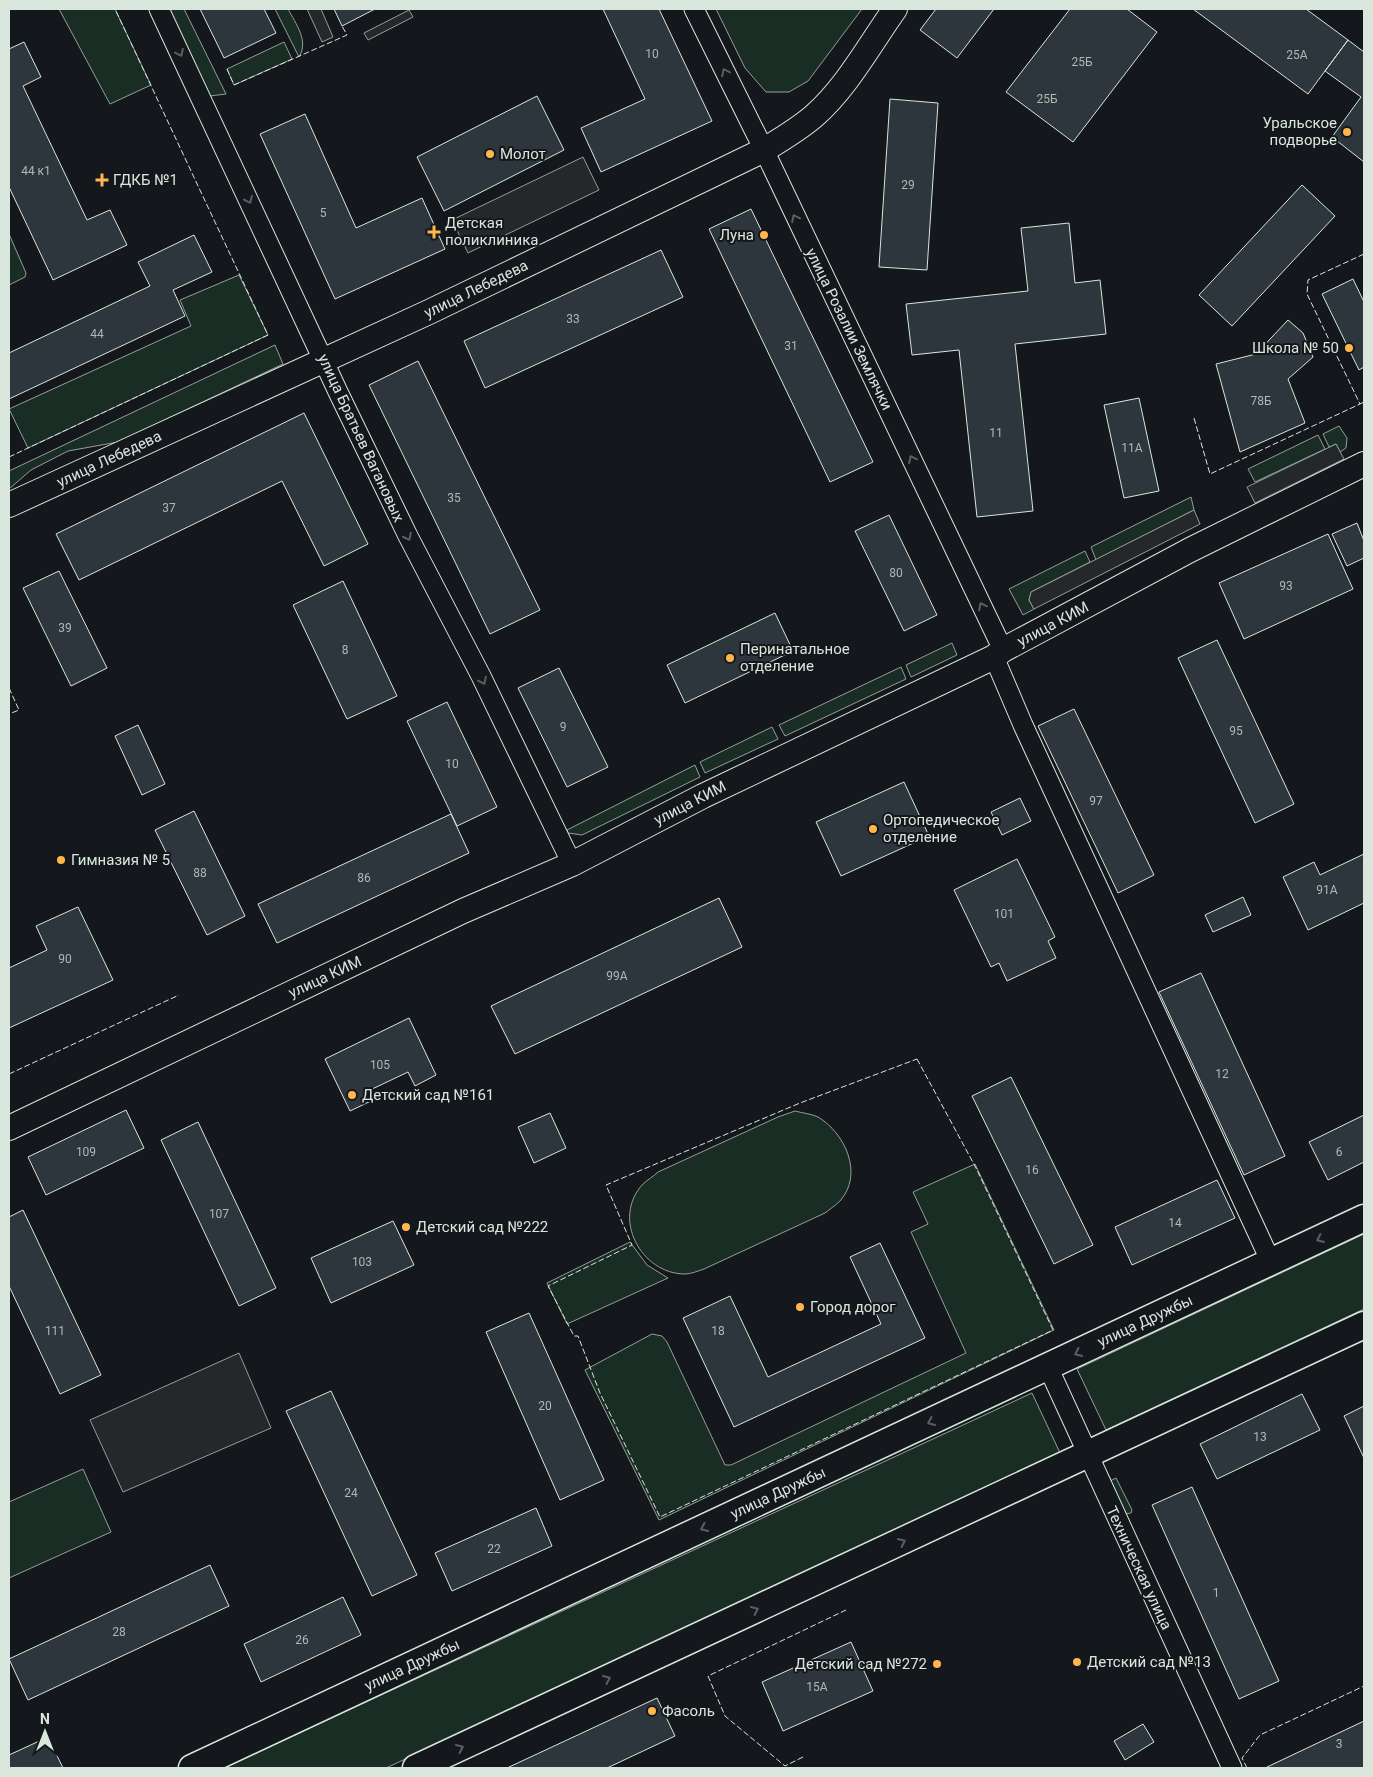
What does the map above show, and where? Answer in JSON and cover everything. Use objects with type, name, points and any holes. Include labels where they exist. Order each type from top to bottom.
[{"type":"main road","name":"улица Дружбы","points":[[192,1768],[1364,1218]]},
{"type":"main road","points":[[416,1768],[1364,1325]]},
{"type":"street","name":"улица Братьев Вагановых","points":[[159,9],[403,527],[481,676],[572,864]]},
{"type":"street","name":"улица Розалии Землячки","points":[[694,9],[764,150],[999,654],[1023,725],[1271,1262]]},
{"type":"street","name":"улица Лебедева","points":[[9,505],[325,361],[764,150],[794,133],[816,114],[847,79],[895,9]]},
{"type":"street","name":"улица КИМ","points":[[9,1128],[463,911],[572,864],[703,796],[999,654],[1190,550],[1364,464]]},
{"type":"street","name":"Техническая улица","points":[[1048,1366],[1232,1768]]},
{"type":"green space","points":[[59,9],[115,9],[151,85],[110,104]]},
{"type":"green space","points":[[169,9],[184,9],[226,94],[210,96],[206,91]]},
{"type":"green space","points":[[275,9],[288,9],[298,27],[303,45],[299,57]]},
{"type":"green space","points":[[716,9],[862,9],[808,81],[789,92],[766,92],[745,68]]},
{"type":"green space","points":[[284,42],[292,59],[234,85],[227,69]]},
{"type":"green space","points":[[9,234],[26,273],[25,277],[9,285]]},
{"type":"green space","points":[[239,275],[268,335],[28,448],[9,409],[191,326],[180,300]]},
{"type":"green space","points":[[275,345],[283,364],[118,442],[68,451],[31,470],[9,489],[9,471]]},
{"type":"green space","points":[[1339,426],[1347,438],[1346,448],[1340,452],[1336,444],[1329,447],[1323,434]]},
{"type":"green space","points":[[1318,435],[1325,449],[1255,482],[1248,469]]},
{"type":"green space","points":[[1191,497],[1194,510],[1096,560],[1091,547]]},
{"type":"green space","points":[[1085,551],[1090,562],[1031,592],[1029,600],[1034,609],[1023,615],[1009,589]]},
{"type":"green space","points":[[952,643],[957,655],[911,677],[906,665]]},
{"type":"green space","points":[[901,667],[906,679],[785,736],[779,725]]},
{"type":"green space","points":[[772,727],[778,739],[705,773],[700,762]]},
{"type":"green space","points":[[695,765],[700,777],[582,835],[568,833],[567,830]]},
{"type":"green space","points":[[795,1111],[818,1117],[828,1124],[843,1143],[851,1167],[847,1190],[840,1201],[825,1213],[704,1269],[685,1274],[669,1272],[655,1265],[636,1242],[631,1227],[630,1212],[634,1198],[643,1184],[658,1172]]},
{"type":"green space","points":[[975,1164],[1054,1330],[659,1520],[585,1370],[652,1334],[662,1336],[667,1342],[725,1465],[731,1465],[966,1353],[911,1232],[928,1224],[913,1192]]},
{"type":"green space","points":[[1364,1234],[1364,1309],[1106,1430],[1077,1369]]},
{"type":"green space","points":[[630,1242],[647,1265],[668,1278],[567,1324],[547,1283]]},
{"type":"green space","points":[[1032,1393],[1061,1455],[386,1768],[224,1768]]},
{"type":"green space","points":[[83,1469],[111,1532],[9,1578],[9,1502]]},
{"type":"green space","points":[[1116,1478],[1132,1510],[1131,1513],[1125,1514],[1108,1482]]},
{"type":"shaded area","points":[[307,9],[321,9],[333,37],[322,42]]},
{"type":"shaded area","points":[[409,10],[413,17],[368,40],[364,33]]},
{"type":"shaded area","points":[[583,157],[599,190],[468,253],[452,220]]},
{"type":"shaded area","points":[[1336,444],[1344,459],[1255,503],[1247,487]]},
{"type":"shaded area","points":[[1194,510],[1200,524],[1034,609],[1029,600],[1031,592]]},
{"type":"shaded area","points":[[239,1353],[271,1428],[123,1492],[90,1420]]},
{"type":"building","points":[[200,9],[264,9],[276,33],[224,58]]},
{"type":"building","points":[[334,9],[375,9],[342,26]]},
{"type":"building","points":[[603,9],[659,9],[712,121],[601,172],[581,128],[645,99]]},
{"type":"building","points":[[936,9],[994,9],[957,58],[920,30]]},
{"type":"building","points":[[1070,9],[1127,9],[1157,32],[1073,142],[1006,92]]},
{"type":"building","points":[[1193,9],[1306,9],[1348,40],[1308,94]]},
{"type":"building","points":[[1348,40],[1364,52],[1364,162],[1332,137],[1361,97],[1325,71]]},
{"type":"building","points":[[24,42],[41,77],[23,86],[87,220],[110,210],[127,245],[53,280],[9,187],[9,49]]},
{"type":"building","name":"Молот","points":[[537,96],[564,150],[444,211],[417,157]]},
{"type":"building","points":[[890,99],[938,103],[927,270],[879,267]]},
{"type":"building","points":[[305,114],[356,228],[422,198],[445,249],[335,299],[260,134]]},
{"type":"building","points":[[1302,185],[1335,216],[1232,326],[1199,295]]},
{"type":"building","points":[[751,209],[873,462],[830,482],[709,229]]},
{"type":"building","points":[[1069,223],[1075,283],[1100,280],[1106,334],[1015,344],[1033,511],[977,517],[959,350],[912,355],[906,304],[1028,291],[1021,228]]},
{"type":"building","points":[[194,235],[212,272],[173,290],[185,316],[9,399],[9,353],[150,286],[138,262]]},
{"type":"building","points":[[661,250],[683,297],[485,388],[464,341]]},
{"type":"building","points":[[1353,279],[1364,302],[1364,367],[1359,370],[1322,294]]},
{"type":"building","points":[[1288,320],[1303,333],[1313,357],[1288,379],[1305,423],[1240,452],[1216,364],[1256,354]]},
{"type":"building","points":[[418,361],[540,610],[490,634],[369,385]]},
{"type":"building","points":[[1139,398],[1159,491],[1124,498],[1104,405]]},
{"type":"building","points":[[304,413],[368,544],[324,566],[282,481],[79,580],[56,534]]},
{"type":"building","points":[[889,515],[937,615],[904,631],[855,531]]},
{"type":"building","points":[[1357,523],[1364,541],[1364,558],[1347,566],[1332,534]]},
{"type":"building","points":[[1328,534],[1353,589],[1244,639],[1219,583]]},
{"type":"building","points":[[59,571],[107,668],[71,686],[23,588]]},
{"type":"building","points":[[343,581],[397,696],[347,719],[293,605]]},
{"type":"building","name":"Перинатальное отделение","points":[[775,613],[793,651],[685,703],[667,665]]},
{"type":"building","points":[[1217,640],[1294,804],[1255,823],[1178,658]]},
{"type":"building","points":[[559,668],[608,767],[567,787],[518,688]]},
{"type":"building","points":[[447,702],[497,807],[457,826],[407,721]]},
{"type":"building","points":[[1074,709],[1154,875],[1118,893],[1038,726]]},
{"type":"building","points":[[138,725],[165,784],[142,795],[115,736]]},
{"type":"building","name":"Ортопедическое отделение","points":[[904,782],[929,836],[841,876],[816,822]]},
{"type":"building","points":[[1020,798],[1031,821],[1002,835],[991,812]]},
{"type":"building","points":[[194,811],[245,916],[207,935],[155,830]]},
{"type":"building","points":[[451,814],[469,853],[277,943],[258,904]]},
{"type":"building","points":[[1364,854],[1364,903],[1308,930],[1283,877],[1314,862],[1320,875]]},
{"type":"building","points":[[1017,859],[1055,937],[1048,941],[1056,958],[1007,981],[999,963],[991,967],[954,890]]},
{"type":"building","points":[[1243,897],[1251,915],[1213,932],[1205,915]]},
{"type":"building","points":[[719,898],[742,947],[515,1054],[491,1006]]},
{"type":"building","points":[[78,907],[113,980],[9,1028],[9,968],[47,950],[36,926]]},
{"type":"building","points":[[1201,973],[1285,1156],[1244,1175],[1159,992]]},
{"type":"building","points":[[409,1018],[436,1075],[415,1086],[408,1072],[368,1091],[373,1100],[350,1111],[325,1059]]},
{"type":"building","points":[[1011,1077],[1093,1245],[1054,1264],[972,1096]]},
{"type":"building","points":[[126,1110],[144,1148],[46,1195],[28,1157]]},
{"type":"building","points":[[550,1113],[566,1148],[534,1163],[518,1127]]},
{"type":"building","points":[[1364,1115],[1364,1162],[1328,1180],[1309,1142]]},
{"type":"building","points":[[198,1122],[276,1288],[239,1306],[161,1140]]},
{"type":"building","points":[[1217,1180],[1235,1218],[1132,1265],[1115,1227]]},
{"type":"building","points":[[23,1210],[101,1375],[60,1394],[9,1286],[9,1217]]},
{"type":"building","points":[[393,1221],[414,1265],[331,1303],[311,1258]]},
{"type":"building","points":[[880,1243],[925,1338],[734,1427],[683,1318],[730,1296],[768,1377],[881,1324],[850,1257]]},
{"type":"building","points":[[529,1313],[604,1480],[560,1500],[486,1332]]},
{"type":"building","points":[[331,1391],[417,1575],[372,1596],[286,1411]]},
{"type":"building","points":[[1302,1394],[1320,1430],[1217,1479],[1200,1444]]},
{"type":"building","points":[[1364,1406],[1364,1458],[1344,1416]]},
{"type":"building","points":[[1192,1487],[1279,1681],[1239,1699],[1152,1505]]},
{"type":"building","points":[[536,1508],[552,1546],[452,1591],[435,1553]]},
{"type":"building","points":[[210,1565],[229,1606],[28,1700],[9,1659]]},
{"type":"building","points":[[343,1597],[361,1635],[261,1682],[244,1644]]},
{"type":"building","points":[[851,1642],[873,1691],[783,1731],[762,1682]]},
{"type":"building","points":[[657,1698],[675,1736],[607,1768],[507,1768]]},
{"type":"building","points":[[1364,1721],[1364,1768],[1265,1768]]},
{"type":"building","points":[[1143,1724],[1154,1742],[1125,1760],[1114,1741]]},
{"type":"building","points":[[48,1737],[63,1768],[9,1768],[9,1755]]},
{"type":"fence","points":[[9,457],[268,335],[115,9]]},
{"type":"fence","points":[[227,69],[234,85],[347,35],[342,26]]},
{"type":"fence","points":[[1364,254],[1308,280],[1307,294],[1360,404],[1364,402]]},
{"type":"fence","points":[[1194,418],[1210,474],[1360,404]]},
{"type":"fence","points":[[9,688],[19,710],[9,714]]},
{"type":"fence","points":[[9,1074],[179,995]]},
{"type":"fence","points":[[917,1059],[976,1168],[1053,1330],[660,1517],[600,1393],[578,1336],[574,1336],[548,1286],[632,1245],[606,1185],[800,1103],[917,1059]]},
{"type":"fence","points":[[803,1757],[785,1766],[725,1716],[708,1676],[846,1610]]},
{"type":"fence","points":[[1247,1768],[1242,1758],[1260,1735],[1364,1686]]},
{"type":"place","name":"Уральское подворье","points":[[1347,132]]},
{"type":"place","name":"Молот","points":[[490,154]]},
{"type":"place","name":"ГДКБ №1","points":[[102,180]]},
{"type":"place","name":"Детская поликлиника","points":[[434,232]]},
{"type":"place","name":"Луна","points":[[764,235]]},
{"type":"place","name":"Школа № 50","points":[[1349,348]]},
{"type":"place","name":"Перинатальное отделение","points":[[730,658]]},
{"type":"place","name":"Ортопедическое отделение","points":[[873,829]]},
{"type":"place","name":"Гимназия № 5","points":[[61,860]]},
{"type":"place","name":"Детский сад №161","points":[[352,1095]]},
{"type":"place","name":"Детский сад №222","points":[[406,1227]]},
{"type":"place","name":"Город дорог","points":[[800,1307]]},
{"type":"place","name":"Детский сад №13","points":[[1077,1662]]},
{"type":"place","name":"Детский сад №272","points":[[937,1664]]},
{"type":"place","name":"Фасоль","points":[[652,1711]]}]
